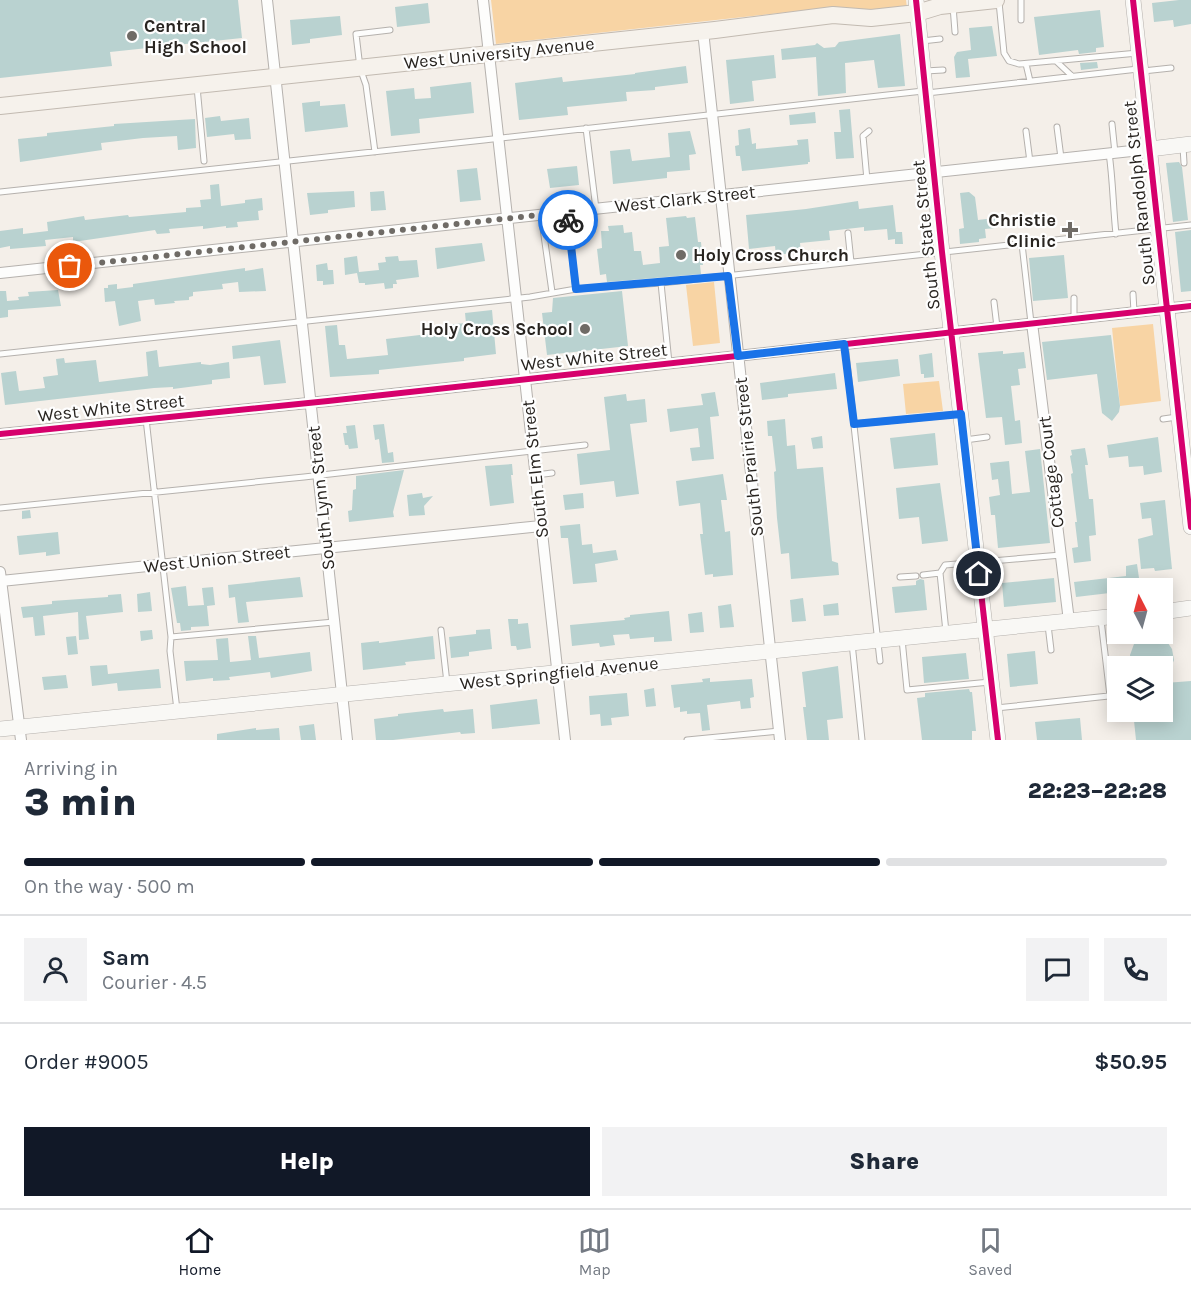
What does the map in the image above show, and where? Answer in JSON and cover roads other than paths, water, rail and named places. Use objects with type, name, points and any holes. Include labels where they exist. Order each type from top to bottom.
[{"type":"main road","name":"West University Avenue","points":[[0,106],[833,15],[871,18],[917,6],[930,8],[998,0]]},
{"type":"main road","name":"South Randolph Street","points":[[1133,0],[1167,309],[1171,418],[1188,478],[1191,527]]},
{"type":"main road","name":"South State Street","points":[[917,6],[942,252],[998,740]]},
{"type":"main road","name":"West Clark Street","points":[[1150,149],[1187,145]]},
{"type":"main road","points":[[1173,610],[1191,608]]},
{"type":"main road","name":"West Springfield Avenue","points":[[0,729],[20,734],[177,712],[1107,617]]},
{"type":"street","name":"South Lynn Street","points":[[267,0],[347,740]]},
{"type":"street","name":"South Elm Street","points":[[483,0],[565,740]]},
{"type":"street","name":"South Prairie Street","points":[[703,31],[780,736]]},
{"type":"street","name":"West Clark Street","points":[[0,273],[1150,149]]},
{"type":"street","name":"West White Street","points":[[0,434],[525,380],[1191,306]]},
{"type":"street","name":"Cottage Court","points":[[1032,323],[1069,621]]},
{"type":"street","name":"West Union Street","points":[[1,576],[162,565],[541,526]]},
{"type":"street","points":[[1,576],[5,649],[20,734]]},
{"type":"lane","points":[[998,0],[1004,54],[1009,61],[1026,64],[1139,53]]},
{"type":"lane","points":[[1021,0],[1022,20]]},
{"type":"lane","points":[[952,5],[956,32]]},
{"type":"lane","points":[[375,152],[356,34],[390,30]]},
{"type":"lane","points":[[920,42],[940,39]]},
{"type":"lane","points":[[1057,62],[1072,76]]},
{"type":"lane","points":[[1026,64],[1030,81]]},
{"type":"lane","points":[[0,192],[713,114],[1072,76],[1170,68]]},
{"type":"lane","points":[[923,71],[943,70]]},
{"type":"lane","points":[[196,86],[204,161]]},
{"type":"lane","points":[[1112,124],[1116,234]]},
{"type":"lane","points":[[1057,127],[1061,158]]},
{"type":"lane","points":[[586,128],[596,209]]},
{"type":"lane","points":[[867,180],[863,136],[869,131]]},
{"type":"lane","points":[[1026,131],[1030,162]]},
{"type":"lane","points":[[1184,163],[1187,145]]},
{"type":"lane","points":[[567,212],[576,289]]},
{"type":"lane","points":[[541,214],[552,292]]},
{"type":"lane","points":[[0,354],[516,298],[576,289],[661,283],[1191,225]]},
{"type":"lane","points":[[848,234],[851,262]]},
{"type":"lane","points":[[1022,244],[1032,323]]},
{"type":"lane","points":[[661,283],[669,363]]},
{"type":"lane","points":[[1133,294],[1134,312]]},
{"type":"lane","points":[[1074,298],[1074,318]]},
{"type":"lane","points":[[994,302],[998,327]]},
{"type":"lane","points":[[844,344],[880,661]]},
{"type":"lane","points":[[854,424],[961,414]]},
{"type":"lane","points":[[146,420],[171,637],[170,651],[177,712]]},
{"type":"lane","points":[[964,440],[987,436]]},
{"type":"lane","points":[[0,508],[319,476],[585,445]]},
{"type":"lane","points":[[536,475],[552,473]]},
{"type":"lane","points":[[946,633],[940,573],[945,565],[1061,555]]},
{"type":"lane","points":[[923,575],[940,573]]},
{"type":"lane","points":[[900,577],[916,576]]},
{"type":"lane","points":[[1101,618],[1107,670]]},
{"type":"lane","points":[[171,637],[334,622]]},
{"type":"lane","points":[[1048,623],[1051,650]]},
{"type":"lane","points":[[441,630],[447,684]]},
{"type":"lane","points":[[902,638],[907,690],[992,682]]},
{"type":"lane","points":[[852,643],[862,740]]},
{"type":"lane","points":[[995,709],[1107,696]]},
{"type":"lane","points":[[687,740],[780,736]]},
{"type":"place","name":"Central High School","points":[[132,36]]},
{"type":"place","name":"Christie Clinic","points":[[1070,230]]},
{"type":"place","name":"Holy Cross Church","points":[[681,255]]},
{"type":"place","name":"Holy Cross School","points":[[585,329]]}]
